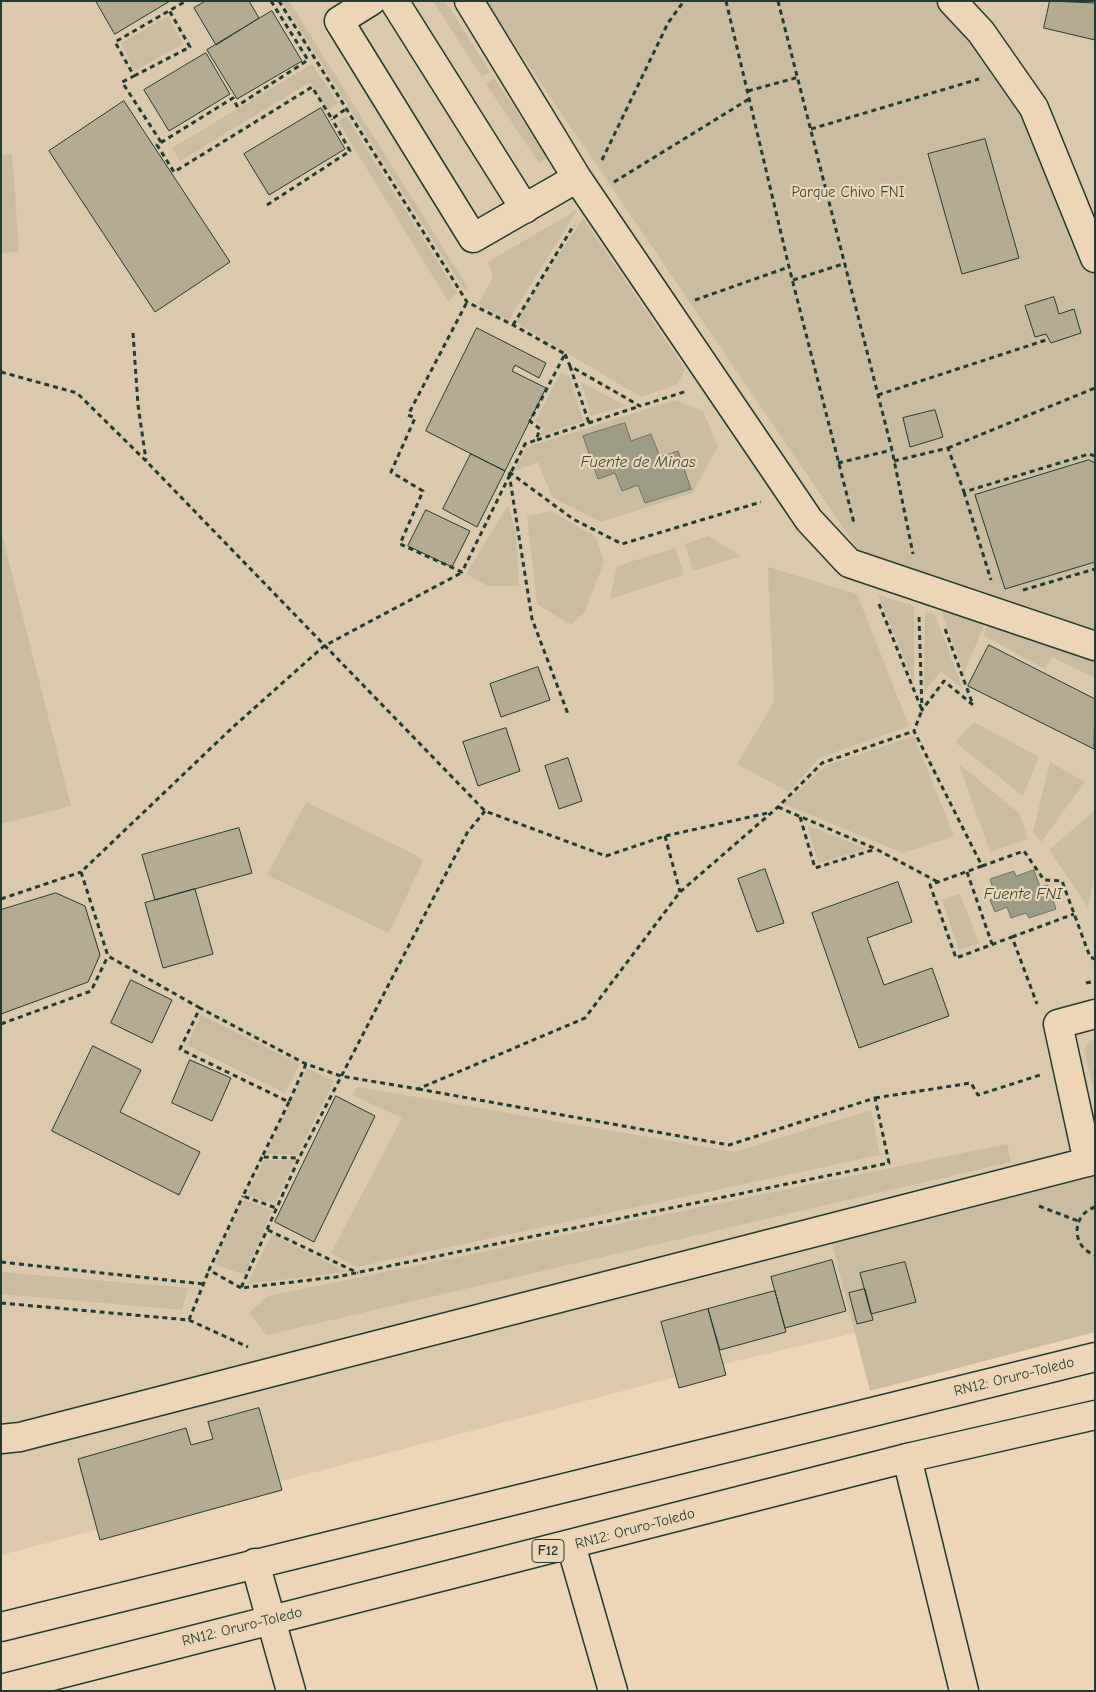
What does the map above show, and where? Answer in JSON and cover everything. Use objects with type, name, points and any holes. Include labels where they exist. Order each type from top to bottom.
[{"type":"main road","points":[[371,1],[340,20],[473,238],[525,210],[577,178]]},
{"type":"main road","points":[[394,1],[525,210]]},
{"type":"main road","points":[[468,1],[577,178],[809,520],[848,563],[1095,646]]},
{"type":"main road","points":[[952,1],[981,32],[1034,108],[1095,258]]},
{"type":"main road","points":[[1,1439],[20,1437],[1091,1161],[1058,1024],[1095,1014]]},
{"type":"main road","name":"RN12: Oruro-Toledo","points":[[1,1627],[1095,1357]]},
{"type":"main road","name":"RN12: Oruro-Toledo","points":[[1,1689],[907,1458],[1095,1415]]},
{"type":"main road","points":[[907,1458],[964,1691]]},
{"type":"main road","points":[[571,1545],[613,1691]]},
{"type":"main road","points":[[255,1563],[291,1691]]},
{"type":"path","points":[[134,76],[115,42],[186,1]]},
{"type":"path","points":[[267,205],[350,151],[312,87],[174,172],[157,145],[233,98],[238,106],[308,60],[271,1]]},
{"type":"path","points":[[279,1],[467,302],[565,354],[589,423]]},
{"type":"path","points":[[600,164],[668,23],[684,1]]},
{"type":"path","points":[[726,1],[789,267],[856,531]]},
{"type":"path","points":[[778,1],[799,77],[843,264],[892,450],[914,563]]},
{"type":"path","points":[[161,142],[122,82],[190,47],[169,10]]},
{"type":"path","points":[[748,91],[799,77]]},
{"type":"path","points":[[811,129],[982,78]]},
{"type":"path","points":[[614,182],[749,99]]},
{"type":"path","points":[[332,119],[347,108]]},
{"type":"path","points":[[513,325],[577,220]]},
{"type":"path","points":[[793,280],[843,264]]},
{"type":"path","points":[[689,302],[789,267]]},
{"type":"path","points":[[462,572],[400,544],[423,490],[391,472],[415,418],[408,415],[467,302]]},
{"type":"path","points":[[133,333],[138,405],[146,461]]},
{"type":"path","points":[[878,395],[1049,338]]},
{"type":"path","points":[[536,440],[540,429],[530,422],[565,354]]},
{"type":"path","points":[[570,366],[640,406]]},
{"type":"path","points":[[1,372],[77,393],[146,461],[485,811],[606,856],[665,836],[773,812]]},
{"type":"path","points":[[894,460],[948,448],[1095,388]]},
{"type":"path","points":[[1,899],[81,872],[233,727],[324,646],[462,572],[509,472],[525,444],[691,390]]},
{"type":"path","points":[[948,448],[992,582]]},
{"type":"path","points":[[838,463],[892,450]]},
{"type":"path","points":[[964,492],[1089,454],[1095,456]]},
{"type":"path","points":[[509,472],[573,519],[622,544],[762,501]]},
{"type":"path","points":[[509,472],[532,619],[568,714]]},
{"type":"path","points":[[1014,592],[1095,569]]},
{"type":"path","points":[[876,596],[922,710]]},
{"type":"path","points":[[919,612],[922,710]]},
{"type":"path","points":[[941,618],[973,705],[944,681],[922,710],[914,730],[982,866]]},
{"type":"path","points":[[418,1089],[585,1018],[680,892],[773,812],[822,763],[914,730]]},
{"type":"path","points":[[778,807],[876,849],[938,882]]},
{"type":"path","points":[[241,1288],[299,1158],[467,833],[485,811]]},
{"type":"path","points":[[800,817],[816,868],[876,849]]},
{"type":"path","points":[[665,836],[680,892]]},
{"type":"path","points":[[1074,914],[956,958],[930,885],[1024,851],[1044,880],[1062,881],[1090,957],[1095,959]]},
{"type":"path","points":[[81,872],[108,956],[200,1008],[306,1064],[341,1076],[729,1145],[875,1098],[972,1083],[978,1095],[1048,1073]]},
{"type":"path","points":[[967,872],[992,944]]},
{"type":"path","points":[[1012,937],[1038,1008]]},
{"type":"path","points":[[1,1024],[91,991],[108,956]]},
{"type":"path","points":[[200,1008],[180,1049],[289,1102]]},
{"type":"path","points":[[190,1320],[209,1270],[306,1064]]},
{"type":"path","points":[[209,1270],[241,1288],[358,1273],[889,1163],[875,1098]]},
{"type":"path","points":[[262,1157],[299,1158]]},
{"type":"path","points":[[243,1196],[276,1208]]},
{"type":"path","points":[[1030,1203],[1078,1220]]},
{"type":"path","points":[[1095,1207],[1083,1214],[1078,1220],[1077,1237],[1086,1251],[1095,1255]]},
{"type":"path","points":[[268,1230],[358,1273]]},
{"type":"path","points":[[1,1262],[204,1284]]},
{"type":"path","points":[[1,1303],[190,1320],[251,1348]]},
{"type":"shaded area","points":[[1,1],[1095,1],[1095,1276],[736,1361],[1,1555]]},
{"type":"green space","points":[[282,1],[289,1],[468,288],[464,290]]},
{"type":"green space","points":[[433,1],[445,1],[490,72],[482,77]]},
{"type":"green space","name":"Parque Chivo FNI","points":[[485,1],[940,1],[1013,89],[1069,234],[1095,280],[1095,637],[863,557]]},
{"type":"green space","points":[[168,16],[183,44],[134,71],[121,43]]},
{"type":"green space","points":[[312,64],[338,103],[328,110],[310,82],[180,161],[172,148]]},
{"type":"green space","points":[[494,78],[548,157],[539,163],[486,84]]},
{"type":"green space","points":[[346,116],[457,293],[448,301],[338,122]]},
{"type":"green space","points":[[12,154],[19,252],[1,253],[1,155]]},
{"type":"green space","points":[[578,209],[508,321],[478,304],[493,277],[488,262]]},
{"type":"green space","points":[[583,218],[685,369],[678,384],[641,397],[515,322]]},
{"type":"green space","points":[[561,372],[570,377],[583,421],[540,436],[544,428],[535,421]]},
{"type":"green space","points":[[581,382],[626,406],[591,416]]},
{"type":"green space","points":[[675,400],[703,411],[718,447],[692,493],[601,522],[552,497],[538,462],[514,471],[527,447]],"holes":[[[615,473],[690,489],[638,485],[622,490]]]},
{"type":"green space","points":[[508,505],[516,533],[519,586],[488,586],[466,574]]},
{"type":"green space","points":[[551,511],[596,537],[604,562],[585,611],[571,625],[537,604],[527,516]]},
{"type":"green space","points":[[1,531],[71,806],[1,824]]},
{"type":"green space","points":[[708,536],[741,556],[693,571],[685,544]]},
{"type":"green space","points":[[675,548],[684,575],[610,599],[617,566]]},
{"type":"green space","points":[[768,567],[857,594],[909,726],[819,758],[789,792],[737,764],[774,702]]},
{"type":"green space","points":[[878,595],[914,606],[914,683]]},
{"type":"green space","points":[[941,611],[985,623],[964,673]]},
{"type":"green space","points":[[925,612],[935,615],[963,689],[941,671],[924,692]]},
{"type":"green space","points":[[988,622],[1095,656],[1095,678],[1052,657],[1045,669],[984,636]]},
{"type":"green space","points":[[974,722],[1039,757],[1023,796],[955,742]]},
{"type":"green space","points":[[914,736],[954,836],[903,853],[784,804],[825,766]]},
{"type":"green space","points":[[1050,762],[1085,782],[1041,842],[1033,832]]},
{"type":"green space","points":[[959,764],[1019,813],[1028,839],[990,852]]},
{"type":"green space","points":[[306,802],[412,853],[423,861],[389,933],[267,875]]},
{"type":"green space","points":[[1095,810],[1095,873],[1088,907],[1049,850]]},
{"type":"green space","points":[[807,825],[867,849],[818,863]]},
{"type":"green space","points":[[960,894],[979,943],[959,950],[942,900]]},
{"type":"green space","points":[[201,1015],[300,1064],[285,1093],[187,1045]]},
{"type":"green space","points":[[1095,1039],[1095,1095],[1084,1050],[1090,1041]]},
{"type":"green space","points":[[307,1068],[334,1081],[297,1155],[266,1154]]},
{"type":"green space","points":[[358,1087],[734,1152],[871,1110],[880,1155],[356,1267],[331,1253],[402,1118],[352,1095]]},
{"type":"green space","points":[[1007,1144],[1011,1162],[267,1335],[249,1313],[268,1296]]},
{"type":"green space","points":[[264,1160],[295,1160],[275,1204],[247,1195]]},
{"type":"green space","points":[[1095,1176],[1095,1332],[870,1391],[832,1244]]},
{"type":"green space","points":[[244,1200],[272,1210],[245,1275],[214,1264]]},
{"type":"green space","points":[[272,1234],[347,1272],[247,1284]]},
{"type":"green space","points":[[1,1272],[188,1288],[182,1310],[1,1294]]},
{"type":"water","name":"Fuente de Minas","points":[[625,423],[631,441],[651,434],[660,457],[678,451],[691,489],[645,503],[638,485],[622,491],[615,473],[598,479],[583,436]]},
{"type":"water","name":"Fuente FNI","points":[[1034,870],[1040,887],[1048,885],[1056,909],[1029,918],[1026,913],[1011,918],[1007,907],[995,912],[990,900],[996,897],[990,879],[1014,871],[1016,876]]},
{"type":"building","points":[[96,1],[170,1],[115,34]]},
{"type":"building","points":[[206,1],[249,1],[259,18],[216,45],[194,8]]},
{"type":"building","points":[[1050,1],[1095,3],[1095,40],[1044,28]]},
{"type":"building","points":[[272,11],[302,61],[237,99],[207,50]]},
{"type":"building","points":[[206,53],[230,94],[169,131],[144,90]]},
{"type":"building","points":[[124,101],[230,262],[155,312],[49,151]]},
{"type":"building","points":[[321,108],[345,149],[269,195],[244,154]]},
{"type":"building","points":[[985,139],[1019,258],[962,274],[928,154]]},
{"type":"building","points":[[1054,297],[1059,314],[1074,309],[1081,333],[1051,343],[1046,334],[1035,337],[1025,306]]},
{"type":"building","points":[[477,328],[546,363],[539,378],[515,365],[512,371],[546,388],[505,471],[426,431]]},
{"type":"building","points":[[935,410],[943,437],[910,447],[903,418]]},
{"type":"building","points":[[471,454],[505,471],[477,527],[443,509]]},
{"type":"building","points":[[1089,460],[1095,463],[1095,562],[1005,589],[975,495]]},
{"type":"building","points":[[426,510],[470,531],[452,567],[408,546]]},
{"type":"building","points":[[989,645],[1095,699],[1094,749],[968,686]]},
{"type":"building","points":[[538,667],[550,700],[501,717],[490,684]]},
{"type":"building","points":[[506,728],[520,771],[478,786],[463,742]]},
{"type":"building","points":[[568,758],[582,801],[559,809],[545,766]]},
{"type":"building","points":[[239,828],[252,873],[155,900],[142,855]]},
{"type":"building","points":[[765,869],[784,923],[757,932],[738,879]]},
{"type":"building","points":[[898,882],[912,922],[867,938],[884,985],[932,968],[949,1016],[859,1048],[812,913]]},
{"type":"building","points":[[195,889],[213,954],[163,968],[145,903]]},
{"type":"building","points":[[56,893],[85,906],[100,955],[88,982],[1,1014],[1,910]]},
{"type":"building","points":[[131,980],[172,1000],[152,1043],[111,1023]]},
{"type":"building","points":[[93,1046],[141,1070],[120,1112],[200,1152],[179,1195],[52,1131]]},
{"type":"building","points":[[190,1060],[231,1078],[212,1121],[172,1103]]},
{"type":"building","points":[[336,1096],[375,1116],[314,1242],[275,1222]]},
{"type":"building","points":[[832,1260],[846,1311],[785,1328],[771,1277]]},
{"type":"building","points":[[905,1262],[916,1302],[871,1314],[860,1273]]},
{"type":"building","points":[[865,1289],[873,1320],[857,1324],[849,1293]]},
{"type":"building","points":[[775,1291],[786,1332],[720,1350],[708,1309]]},
{"type":"building","points":[[708,1309],[726,1375],[679,1388],[661,1322]]},
{"type":"building","points":[[259,1408],[282,1490],[100,1540],[78,1459],[186,1428],[191,1445],[213,1439],[208,1422]]}]
